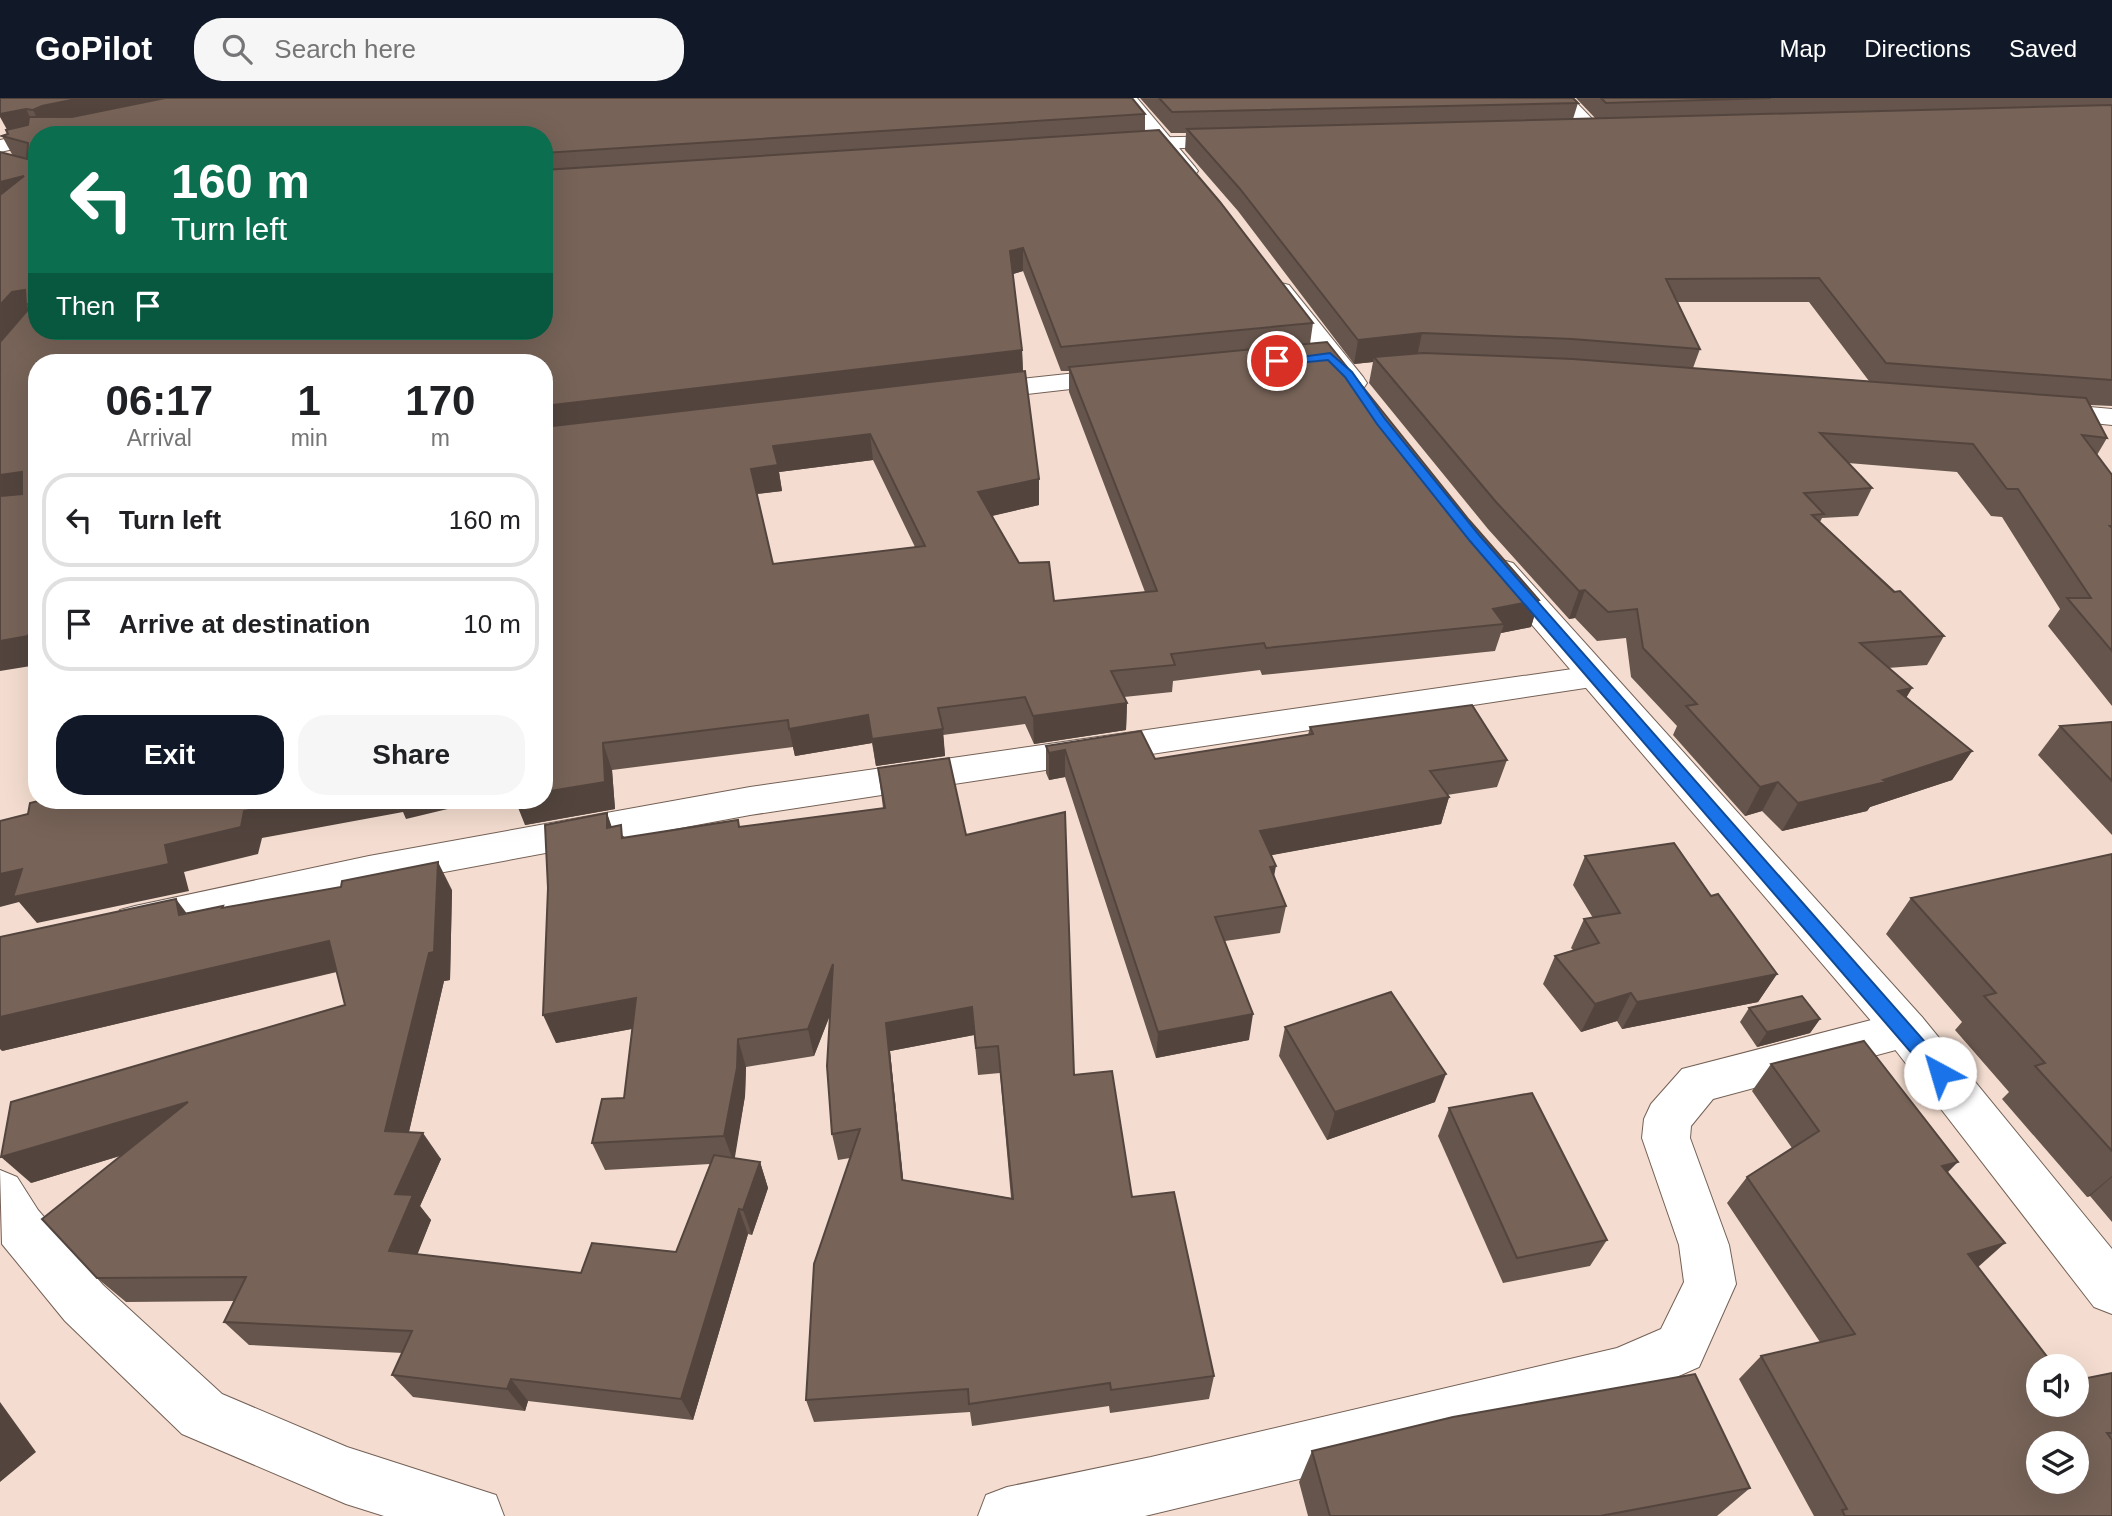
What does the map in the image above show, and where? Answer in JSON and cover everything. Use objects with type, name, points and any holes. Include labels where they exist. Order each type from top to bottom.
[{"type":"street","points":[[1127,98],[1212,199]]},
{"type":"street","points":[[1562,98],[1599,130],[1564,131]]},
{"type":"street","points":[[0,146],[28,140]]},
{"type":"street","points":[[1109,145],[1264,142]]},
{"type":"street","points":[[1260,261],[1374,412]]},
{"type":"street","points":[[947,395],[1150,373]]},
{"type":"street","points":[[2017,408],[2112,417]]},
{"type":"street","points":[[1483,548],[1593,677],[1906,1030],[2112,1289]]},
{"type":"street","points":[[96,930],[369,871],[750,801],[1593,677]]},
{"type":"street","points":[[1007,1516],[1151,1486],[1620,1375],[1680,1349],[1710,1284],[1704,1245],[1666,1138],[1668,1119],[1698,1083],[1906,1030]]},
{"type":"street","points":[[0,1193],[20,1227],[84,1303],[202,1414],[345,1475],[475,1516]]},
{"type":"building","points":[[0,98],[81,98],[33,110],[0,114]]},
{"type":"building","points":[[165,98],[1132,98],[1145,114],[553,152],[553,126],[28,126],[28,143],[2,136],[8,134],[6,130],[28,125],[29,117],[72,117]]},
{"type":"building","points":[[1159,98],[1573,98],[1578,103],[1172,112]]},
{"type":"building","points":[[1601,98],[1771,98],[1606,103]]},
{"type":"building","points":[[2112,105],[2112,380],[1886,363],[1819,278],[1666,279],[1700,349],[1572,339],[1422,333],[1358,340],[1240,189],[1187,129]]},
{"type":"building","points":[[1159,130],[1220,202],[1313,323],[1061,347],[1023,248],[1010,251],[1022,350],[553,405],[553,354],[28,354],[28,636],[0,641],[0,496],[22,494],[22,472],[0,475],[0,342],[28,310],[28,340],[553,340],[553,169]]},
{"type":"building","points":[[28,143],[28,304],[25,290],[12,292],[0,305],[0,195],[24,176],[0,182],[0,152],[27,159]]},
{"type":"building","points":[[1327,342],[1469,520],[1539,600],[1493,609],[1504,624],[1266,648],[1264,643],[1171,654],[1175,665],[1111,671],[1127,703],[1033,716],[1025,697],[938,708],[943,729],[872,739],[868,715],[789,729],[788,720],[603,743],[605,782],[553,791],[553,426],[1025,371],[1039,479],[978,492],[1019,563],[1049,562],[1054,601],[1157,591],[1069,367]],"holes":[[[870,434],[925,546],[773,564],[751,469],[778,465],[773,446]]]},
{"type":"building","points":[[1423,353],[1573,359],[2086,398],[2107,438],[2082,435],[2112,475],[2112,651],[2067,598],[2091,598],[2018,489],[2007,489],[1973,444],[1820,433],[1872,488],[1804,493],[1824,514],[1812,515],[1894,592],[1900,591],[1944,636],[1860,643],[1912,688],[1898,691],[1972,751],[1883,780],[1886,782],[1798,803],[1778,782],[1760,787],[1686,706],[1697,704],[1643,648],[1637,609],[1608,612],[1585,590],[1579,591],[1496,502],[1374,357]]},
{"type":"building","points":[[1472,705],[1507,760],[1430,771],[1449,797],[1260,831],[1276,866],[1270,867],[1286,906],[1215,917],[1253,1014],[1158,1032],[1065,750],[1049,753],[1046,746],[1141,731],[1155,759],[1313,734],[1310,727]]},
{"type":"building","points":[[2112,722],[2112,781],[2060,726]]},
{"type":"building","points":[[949,758],[966,835],[1065,812],[1074,1075],[1112,1071],[1132,1197],[1174,1192],[1214,1376],[1111,1390],[1110,1383],[969,1404],[968,1389],[806,1400],[814,1264],[860,1129],[832,1134],[827,1066],[833,964],[808,1029],[738,1039],[737,1068],[724,1136],[592,1143],[602,1099],[624,1098],[636,998],[543,1015],[548,888],[545,825],[607,813],[607,828],[621,825],[622,838],[738,820],[739,827],[885,808],[878,768]],"holes":[[[972,1007],[976,1048],[998,1046],[1013,1199],[902,1180],[886,1023]]]},
{"type":"building","points":[[29,809],[255,809],[244,811],[241,827],[165,845],[169,864],[13,897],[22,869],[0,874],[0,821],[28,814]]},
{"type":"building","points":[[1674,843],[1711,896],[1718,894],[1777,974],[1637,1002],[1631,993],[1595,1004],[1555,956],[1599,943],[1584,919],[1620,913],[1585,856]]},
{"type":"building","points":[[2112,854],[2112,1151],[2035,1066],[2045,1063],[1984,996],[1996,993],[1911,898]]},
{"type":"building","points":[[438,862],[434,952],[429,953],[385,1131],[423,1133],[395,1194],[413,1195],[389,1251],[581,1273],[592,1243],[676,1252],[714,1155],[760,1162],[743,1210],[739,1209],[681,1399],[511,1379],[507,1389],[392,1375],[412,1331],[224,1322],[246,1277],[97,1278],[42,1219],[188,1102],[1,1157],[11,1102],[345,1005],[329,941],[0,1017],[0,937],[176,899],[179,915],[223,906],[222,908],[341,887],[342,881]]},
{"type":"building","points":[[1391,992],[1446,1074],[1335,1112],[1285,1027]]},
{"type":"building","points":[[1802,996],[1820,1019],[1767,1032],[1749,1008]]},
{"type":"building","points":[[1864,1041],[1958,1162],[1942,1166],[2005,1243],[1968,1254],[2045,1354],[2026,1354],[2026,1417],[2089,1417],[2089,1378],[2112,1373],[2112,1433],[2107,1433],[2112,1440],[2112,1516],[1845,1516],[1842,1510],[1847,1509],[1761,1356],[1855,1334],[1747,1177],[1819,1131],[1771,1064]]},
{"type":"building","points":[[1532,1093],[1607,1240],[1517,1258],[1449,1108]]},
{"type":"building","points":[[1695,1374],[1750,1488],[1600,1516],[1330,1516],[1312,1451],[1453,1417]]},
{"type":"route","points":[[1277,361],[1330,356],[1349,374],[1381,422],[1475,538],[1593,677],[1906,1030],[1940,1073]]}]
